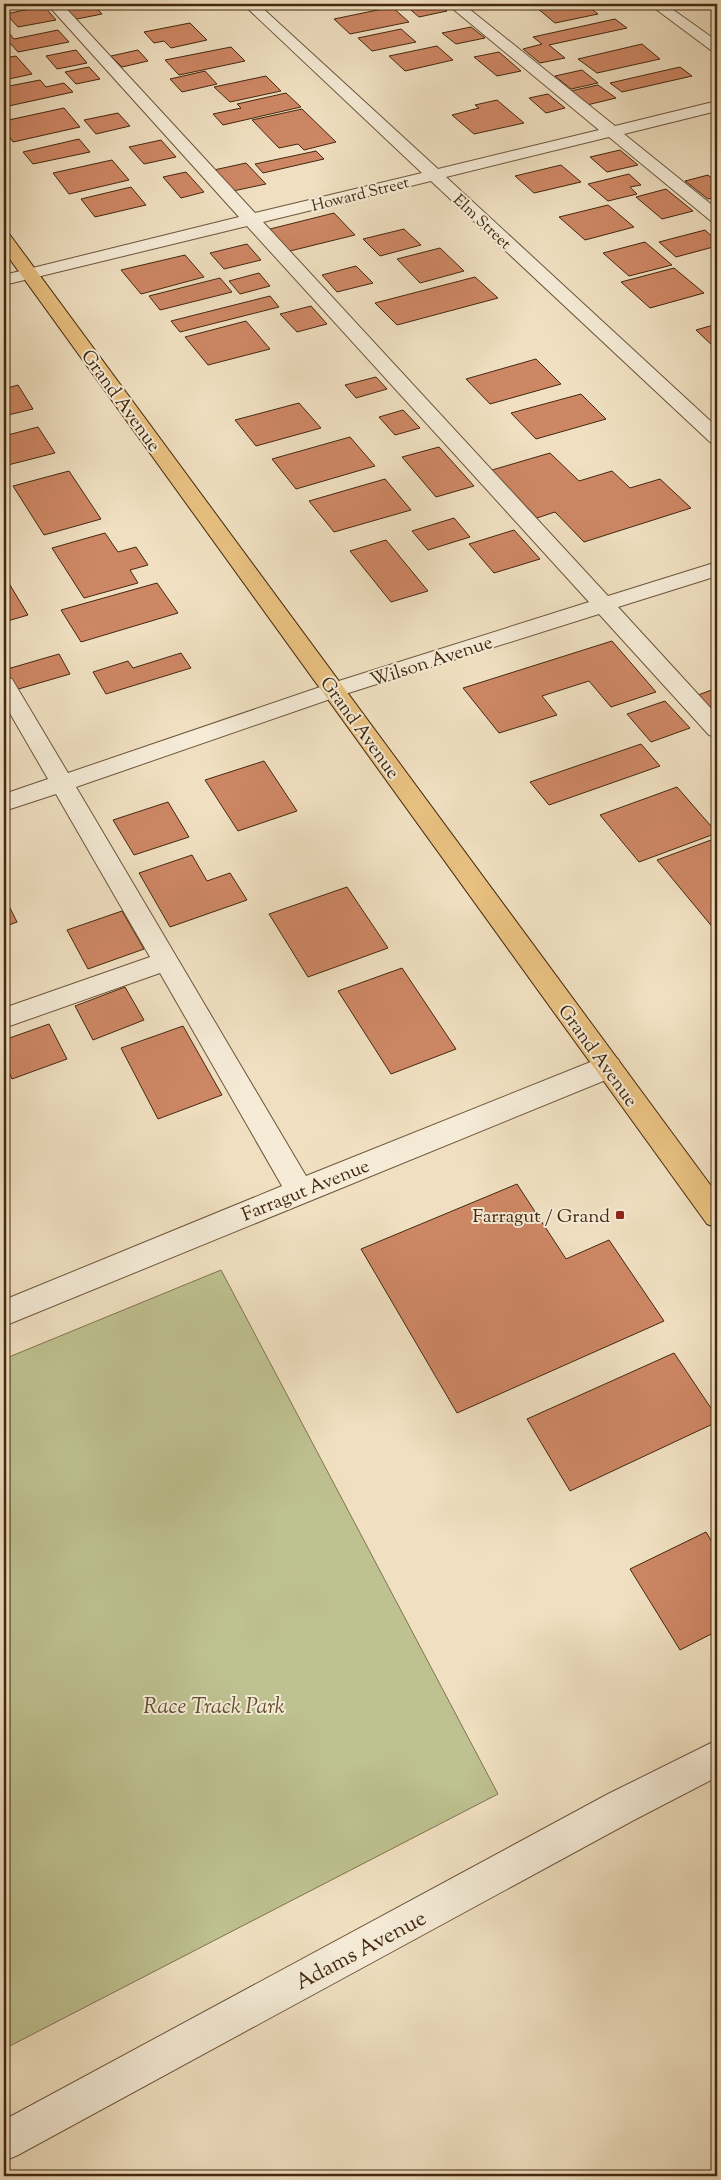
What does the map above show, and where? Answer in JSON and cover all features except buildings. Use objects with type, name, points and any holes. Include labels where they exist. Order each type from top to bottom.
[{"type":"main road","name":"Grand Avenue","points":[[4,239],[717,1216]]},
{"type":"street","points":[[54,4],[717,729]]},
{"type":"street","name":"Elm Street","points":[[250,4],[717,438]]},
{"type":"street","points":[[454,4],[717,217]]},
{"type":"street","points":[[656,4],[717,48]]},
{"type":"street","name":"Howard Street","points":[[4,280],[717,106]]},
{"type":"street","name":"Wilson Avenue","points":[[4,803],[334,690],[717,569]]},
{"type":"street","points":[[4,684],[300,1191]]},
{"type":"street","points":[[4,1018],[166,961]]},
{"type":"street","name":"Farragut Avenue","points":[[4,1313],[608,1067]]},
{"type":"street","name":"Adams Avenue","points":[[4,2141],[621,1807],[717,1758]]},
{"type":"green space","name":"Race Track Park","points":[[221,1270],[498,1794],[4,2049],[4,1359]]},
{"type":"place","name":"Farragut / Grand","points":[[620,1215]]}]
